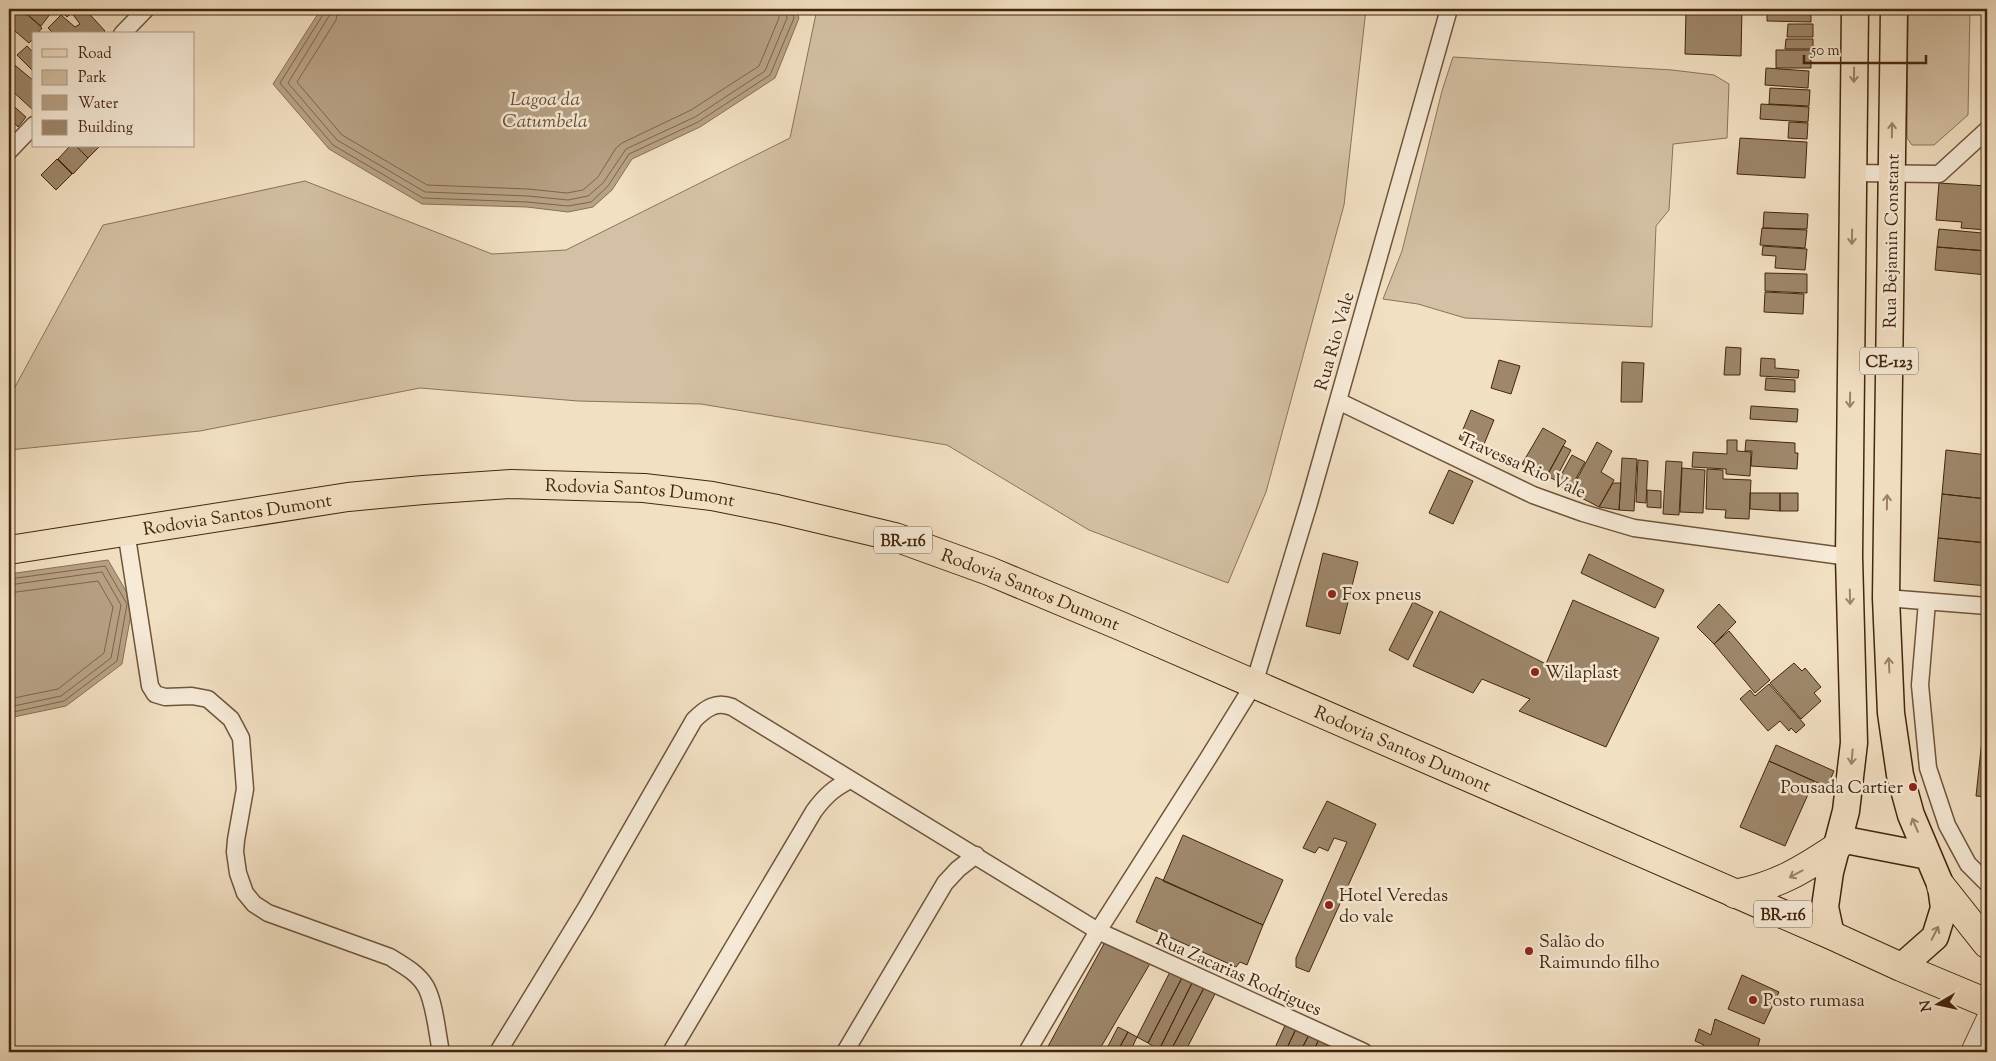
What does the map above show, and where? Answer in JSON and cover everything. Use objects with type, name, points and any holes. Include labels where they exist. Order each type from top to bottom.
[{"type":"highway","name":"Rodovia Santos Dumont","points":[[9,550],[348,497],[510,484],[644,488],[712,496],[777,508],[895,537],[998,575],[1254,684],[1987,1003]]},
{"type":"highway","points":[[1735,894],[1759,889],[1792,876],[1838,843]]},
{"type":"highway","points":[[1941,886],[1987,944]]},
{"type":"main road","name":"CE-123","points":[[1838,843],[1850,780],[1854,708],[1849,557],[1855,9]]},
{"type":"main road","name":"Rua Bejamin Constant","points":[[1894,9],[1886,598],[1891,713],[1900,775],[1911,815],[1928,856]]},
{"type":"main road","points":[[1831,935],[1825,907],[1830,872],[1838,843],[1928,856],[1941,886],[1944,908],[1935,936],[1901,967]]},
{"type":"street","points":[[124,32],[146,9]]},
{"type":"street","name":"Rua Rio Vale","points":[[1027,1052],[1098,931],[1254,684],[1310,502],[1450,9]]},
{"type":"street","points":[[9,150],[32,127]]},
{"type":"street","points":[[1852,173],[1939,174],[1987,130]]},
{"type":"street","name":"Travessa Rio Vale","points":[[1338,401],[1533,495],[1583,513],[1634,528],[1849,557]]},
{"type":"street","points":[[126,531],[150,686],[155,694],[165,697],[192,696],[208,699],[231,719],[241,738],[245,789],[235,852],[238,873],[245,893],[254,904],[268,913],[390,957],[408,967],[426,987],[441,1052]]},
{"type":"street","points":[[1886,598],[1987,606]]},
{"type":"street","points":[[1927,602],[1920,685],[1928,768],[1947,825],[1968,864],[1987,883]]},
{"type":"street","name":"Rua Zacarias Rodrigues","points":[[498,1052],[586,908],[694,720],[704,710],[722,704],[732,707],[1098,931],[1364,1052]]},
{"type":"street","points":[[671,1052],[814,811],[825,796],[836,787],[850,780]]},
{"type":"street","points":[[845,1052],[929,907],[945,883],[958,869],[976,855]]},
{"type":"street","points":[[1971,1052],[1987,1018]]},
{"type":"green space","points":[[817,9],[1366,9],[1344,205],[1266,492],[1228,583],[1089,530],[947,445],[701,404],[578,401],[420,388],[200,431],[9,450],[9,398],[103,225],[305,181],[492,254],[566,250],[790,138]]},
{"type":"green space","points":[[1908,9],[1970,9],[1968,115],[1934,145],[1912,145],[1907,138]]},
{"type":"green space","points":[[1453,57],[1672,70],[1714,75],[1729,84],[1727,138],[1673,144],[1669,210],[1656,226],[1652,327],[1465,318],[1418,304],[1383,299],[1402,251],[1442,91]]},
{"type":"water","name":"Lagoa da Catumbela","points":[[321,9],[796,9],[799,18],[775,78],[700,127],[632,159],[612,190],[593,207],[568,212],[527,207],[422,204],[329,149],[273,84]]},
{"type":"water","points":[[108,560],[133,603],[122,664],[66,706],[9,718],[9,574]]},
{"type":"building","points":[[9,9],[21,9],[42,28],[39,32],[32,32],[32,40],[29,43],[9,26]]},
{"type":"building","points":[[21,9],[54,9],[41,26]]},
{"type":"building","points":[[59,9],[75,9],[67,17]]},
{"type":"building","points":[[75,9],[85,9],[105,31],[52,32],[48,28],[61,15],[75,27],[80,24],[71,12]]},
{"type":"building","points":[[1686,9],[1742,9],[1741,56],[1685,54]]},
{"type":"building","points":[[1767,9],[1811,9],[1811,22],[1767,21]]},
{"type":"building","points":[[1788,24],[1813,24],[1813,37],[1787,37]]},
{"type":"building","points":[[1786,39],[1813,39],[1813,49],[1785,49]]},
{"type":"building","points":[[27,46],[32,51],[32,70],[17,55]]},
{"type":"building","points":[[1776,50],[1811,50],[1811,68],[1776,68]]},
{"type":"building","points":[[11,62],[32,79],[32,109],[9,88],[9,65]]},
{"type":"building","points":[[1766,68],[1809,71],[1808,88],[1765,85]]},
{"type":"building","points":[[1770,88],[1810,90],[1809,106],[1769,104]]},
{"type":"building","points":[[9,102],[26,117],[18,127],[11,119],[9,121]]},
{"type":"building","points":[[1761,104],[1809,107],[1808,122],[1760,119]]},
{"type":"building","points":[[1789,122],[1808,123],[1807,139],[1788,138]]},
{"type":"building","points":[[1740,138],[1807,142],[1805,178],[1737,174]]},
{"type":"building","points":[[68,148],[78,148],[88,158],[73,174],[58,159]]},
{"type":"building","points":[[78,148],[98,148],[88,158]]},
{"type":"building","points":[[57,159],[72,174],[56,190],[41,175]]},
{"type":"building","points":[[1939,183],[1987,186],[1987,230],[1961,228],[1962,222],[1936,220]]},
{"type":"building","points":[[1764,212],[1808,214],[1807,229],[1763,228]]},
{"type":"building","points":[[1762,228],[1807,230],[1805,248],[1760,245]]},
{"type":"building","points":[[1939,229],[1982,233],[1981,241],[1987,242],[1987,251],[1937,247]]},
{"type":"building","points":[[1763,246],[1807,249],[1805,270],[1775,268],[1776,256],[1762,255]]},
{"type":"building","points":[[1937,247],[1987,251],[1987,275],[1935,270]]},
{"type":"building","points":[[1765,273],[1807,274],[1807,293],[1765,291]]},
{"type":"building","points":[[1765,292],[1804,294],[1803,314],[1764,312]]},
{"type":"building","points":[[1726,347],[1741,348],[1740,375],[1724,375]]},
{"type":"building","points":[[1761,358],[1775,359],[1775,368],[1799,370],[1798,378],[1760,376]]},
{"type":"building","points":[[1499,360],[1520,366],[1511,394],[1491,388]]},
{"type":"building","points":[[1622,362],[1644,363],[1642,402],[1621,402]]},
{"type":"building","points":[[1766,378],[1795,380],[1795,392],[1765,390]]},
{"type":"building","points":[[1751,406],[1798,409],[1797,422],[1750,419]]},
{"type":"building","points":[[1471,410],[1494,420],[1482,449],[1459,439]]},
{"type":"building","points":[[1543,428],[1566,441],[1546,477],[1522,464]]},
{"type":"building","points":[[1727,440],[1737,440],[1737,451],[1751,452],[1750,476],[1726,474],[1726,469],[1692,467],[1693,452],[1727,454]]},
{"type":"building","points":[[1746,440],[1795,443],[1795,453],[1798,453],[1797,469],[1751,466],[1752,451],[1745,451]]},
{"type":"building","points":[[1597,442],[1612,451],[1601,472],[1614,480],[1599,507],[1570,492]]},
{"type":"building","points":[[1563,446],[1571,450],[1555,480],[1547,476]]},
{"type":"building","points":[[1946,450],[1987,455],[1987,499],[1942,494]]},
{"type":"building","points":[[1572,455],[1585,462],[1569,491],[1556,484]]},
{"type":"building","points":[[1622,458],[1637,459],[1634,511],[1619,510]]},
{"type":"building","points":[[1638,460],[1648,461],[1646,503],[1636,502]]},
{"type":"building","points":[[1666,461],[1682,462],[1679,515],[1663,514]]},
{"type":"building","points":[[1682,468],[1705,470],[1703,513],[1680,512]]},
{"type":"building","points":[[1707,469],[1723,470],[1723,479],[1751,480],[1749,519],[1725,518],[1726,510],[1706,509]]},
{"type":"building","points":[[1449,470],[1473,481],[1453,524],[1429,513]]},
{"type":"building","points":[[1613,483],[1621,483],[1619,510],[1599,507]]},
{"type":"building","points":[[1647,490],[1661,491],[1661,508],[1647,507]]},
{"type":"building","points":[[1750,493],[1780,493],[1780,511],[1750,509]]},
{"type":"building","points":[[1780,493],[1798,493],[1798,511],[1780,511]]},
{"type":"building","points":[[1942,494],[1987,499],[1987,543],[1938,538]]},
{"type":"building","points":[[1938,538],[1987,543],[1987,586],[1934,581]]},
{"type":"building","name":"Fox pneus","points":[[1323,553],[1358,562],[1340,634],[1306,626]]},
{"type":"building","points":[[1589,554],[1664,590],[1655,608],[1581,573]]},
{"type":"building","name":"Wilaplast","points":[[1573,600],[1659,638],[1606,747],[1519,711],[1530,699],[1482,679],[1473,693],[1413,666],[1440,611],[1546,664]]},
{"type":"building","points":[[1413,602],[1433,612],[1408,660],[1389,650]]},
{"type":"building","points":[[1719,604],[1736,622],[1714,644],[1697,627]]},
{"type":"building","points":[[1729,631],[1770,680],[1755,693],[1714,644]]},
{"type":"building","points":[[1794,663],[1802,671],[1805,668],[1821,687],[1814,693],[1821,701],[1801,719],[1770,683]]},
{"type":"building","points":[[1769,684],[1805,725],[1796,733],[1791,728],[1789,731],[1780,721],[1768,731],[1740,699],[1750,690],[1755,696]]},
{"type":"building","points":[[1982,740],[1987,741],[1987,797],[1976,796]]},
{"type":"building","points":[[1776,745],[1834,771],[1827,787],[1769,761]]},
{"type":"building","points":[[1769,761],[1814,781],[1785,846],[1740,827]]},
{"type":"building","name":"Hotel Veredas do vale","points":[[1327,801],[1376,824],[1309,972],[1296,967],[1296,958],[1347,842],[1334,838],[1328,851],[1319,847],[1315,853],[1303,848]]},
{"type":"building","points":[[1183,835],[1283,880],[1263,925],[1163,881]]},
{"type":"building","points":[[1156,877],[1263,925],[1247,965],[1240,962],[1236,967],[1136,922]]},
{"type":"building","points":[[1105,942],[1151,962],[1098,1052],[1045,1052]]},
{"type":"building","points":[[1172,968],[1184,974],[1148,1043],[1137,1037]]},
{"type":"building","points":[[1184,974],[1194,979],[1159,1050],[1148,1043]]},
{"type":"building","name":"Posto rumasa","points":[[1742,975],[1779,992],[1764,1024],[1728,1009]]},
{"type":"building","points":[[1194,979],[1205,986],[1170,1052],[1159,1050]]},
{"type":"building","points":[[1205,986],[1216,992],[1185,1052],[1170,1052]]},
{"type":"building","points":[[1715,1019],[1760,1039],[1756,1052],[1701,1052],[1704,1045],[1695,1041],[1699,1029],[1711,1035]]},
{"type":"building","points":[[1287,1021],[1297,1027],[1285,1052],[1273,1052]]},
{"type":"building","points":[[1118,1027],[1128,1032],[1117,1052],[1105,1052]]},
{"type":"building","points":[[1297,1027],[1310,1033],[1300,1052],[1285,1052]]},
{"type":"building","points":[[1128,1032],[1137,1037],[1130,1052],[1117,1052]]},
{"type":"building","points":[[1310,1033],[1320,1037],[1313,1052],[1300,1052]]},
{"type":"building","points":[[1320,1037],[1331,1042],[1327,1052],[1313,1052]]},
{"type":"place","name":"Fox pneus","points":[[1332,594]]},
{"type":"place","name":"Wilaplast","points":[[1535,672]]},
{"type":"place","name":"Pousada Cartier","points":[[1913,787]]},
{"type":"place","name":"Hotel Veredas do vale","points":[[1329,905]]},
{"type":"place","name":"Salão do Raimundo filho","points":[[1529,951]]},
{"type":"place","name":"Posto rumasa","points":[[1753,1000]]}]
